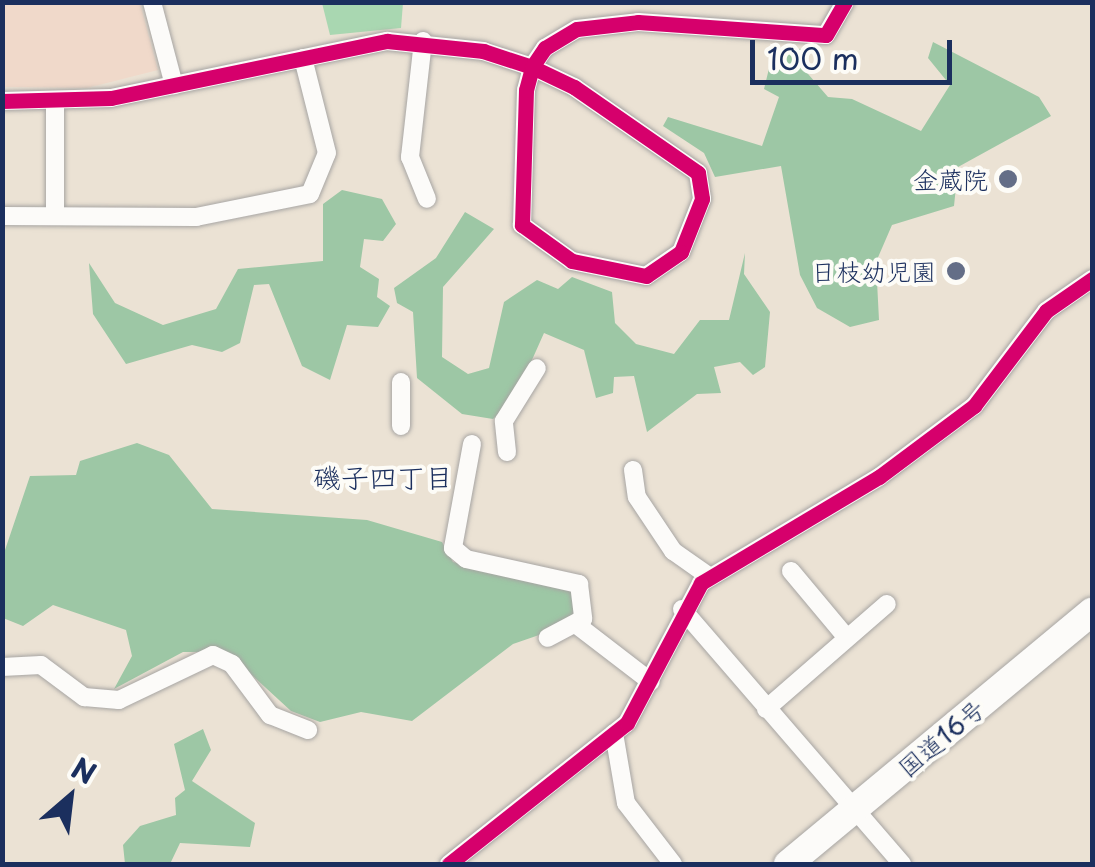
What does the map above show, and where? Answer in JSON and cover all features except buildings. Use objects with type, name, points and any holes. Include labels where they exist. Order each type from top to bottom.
[{"type":"highway","name":"国道16号","points":[[811,864],[862,813],[1092,612]]},
{"type":"highway","name":"国道16号","points":[[788,864],[862,813],[1092,629]]},
{"type":"street","points":[[152,2],[174,85]]},
{"type":"street","points":[[2,101],[55,103],[174,85],[302,58],[423,41],[532,67],[698,173],[701,203],[668,268],[638,276],[572,261],[524,229],[532,67],[552,41],[577,29],[699,21],[826,35],[846,2]]},
{"type":"street","points":[[423,41],[410,156],[427,199]]},
{"type":"street","points":[[2,216],[196,216],[310,194],[328,153],[302,58]]},
{"type":"street","points":[[55,103],[55,214]]},
{"type":"street","points":[[450,864],[614,733],[651,682],[682,609],[710,576],[879,478],[974,406],[1046,310],[1092,279]]},
{"type":"street","points":[[508,452],[504,421],[537,368]]},
{"type":"street","points":[[401,426],[402,382]]},
{"type":"street","points":[[472,444],[458,554],[579,584],[586,602],[578,626],[548,638]]},
{"type":"street","points":[[634,470],[637,497],[674,551],[710,576]]},
{"type":"street","points":[[791,571],[847,638]]},
{"type":"street","points":[[766,709],[886,604]]},
{"type":"street","points":[[682,609],[766,709],[862,813],[902,864]]},
{"type":"street","points":[[578,626],[651,682]]},
{"type":"street","points":[[2,667],[41,665],[84,697],[119,700],[213,655],[232,664],[264,710],[308,730]]},
{"type":"street","points":[[614,733],[626,803],[673,864]]},
{"type":"shaded area","points":[[2,3],[140,3],[158,70],[87,88],[3,87]]},
{"type":"green space","points":[[322,3],[403,3],[401,28],[330,35]]},
{"type":"green space","points":[[933,42],[1039,97],[1051,116],[958,167],[954,206],[892,225],[876,262],[879,320],[850,327],[817,308],[800,275],[781,166],[715,177],[704,153],[663,126],[668,117],[762,146],[779,97],[764,89],[774,48],[804,49],[796,60],[828,97],[852,99],[921,131],[950,85],[928,58]]},
{"type":"green space","points":[[342,190],[382,199],[396,224],[383,241],[364,239],[360,267],[379,279],[377,297],[390,306],[378,327],[347,325],[330,380],[302,366],[269,284],[254,285],[240,343],[222,352],[192,345],[126,364],[93,314],[89,263],[115,303],[163,325],[216,309],[238,269],[323,261],[323,204]]},
{"type":"green space","points":[[465,212],[494,229],[443,287],[442,357],[468,374],[489,368],[504,302],[537,280],[558,289],[572,277],[612,292],[615,323],[636,344],[674,354],[700,320],[729,320],[745,253],[744,274],[770,312],[765,367],[753,375],[740,362],[714,367],[721,393],[697,394],[647,432],[634,376],[614,377],[613,393],[596,398],[584,350],[544,333],[515,398],[493,419],[462,414],[417,378],[413,312],[397,303],[394,288],[436,258]]},
{"type":"green space","points":[[137,443],[169,455],[212,509],[367,520],[442,542],[453,562],[583,594],[568,625],[513,644],[412,721],[361,712],[320,722],[291,711],[227,652],[183,652],[114,689],[132,656],[126,630],[53,605],[23,626],[3,618],[3,556],[30,476],[76,475],[80,461]]},
{"type":"green space","points":[[203,729],[211,750],[192,781],[255,823],[250,847],[180,843],[170,864],[125,864],[123,845],[140,826],[176,815],[175,798],[185,790],[174,744]]},
{"type":"cycle path","points":[[2,101],[111,98],[387,41],[483,51],[532,67],[574,87],[698,173],[702,199],[681,252],[646,276],[572,261],[522,225],[526,90],[532,67],[545,48],[577,29],[638,22],[826,35],[845,2]]},
{"type":"cycle path","points":[[449,864],[627,723],[701,583],[879,477],[974,406],[1046,311],[1092,279]]},
{"type":"place","name":"金蔵院","points":[[1008,179]]},
{"type":"place","name":"日枝幼児園","points":[[956,271]]},
{"type":"district","name":"磯子四丁目","points":[[383,477]]}]
